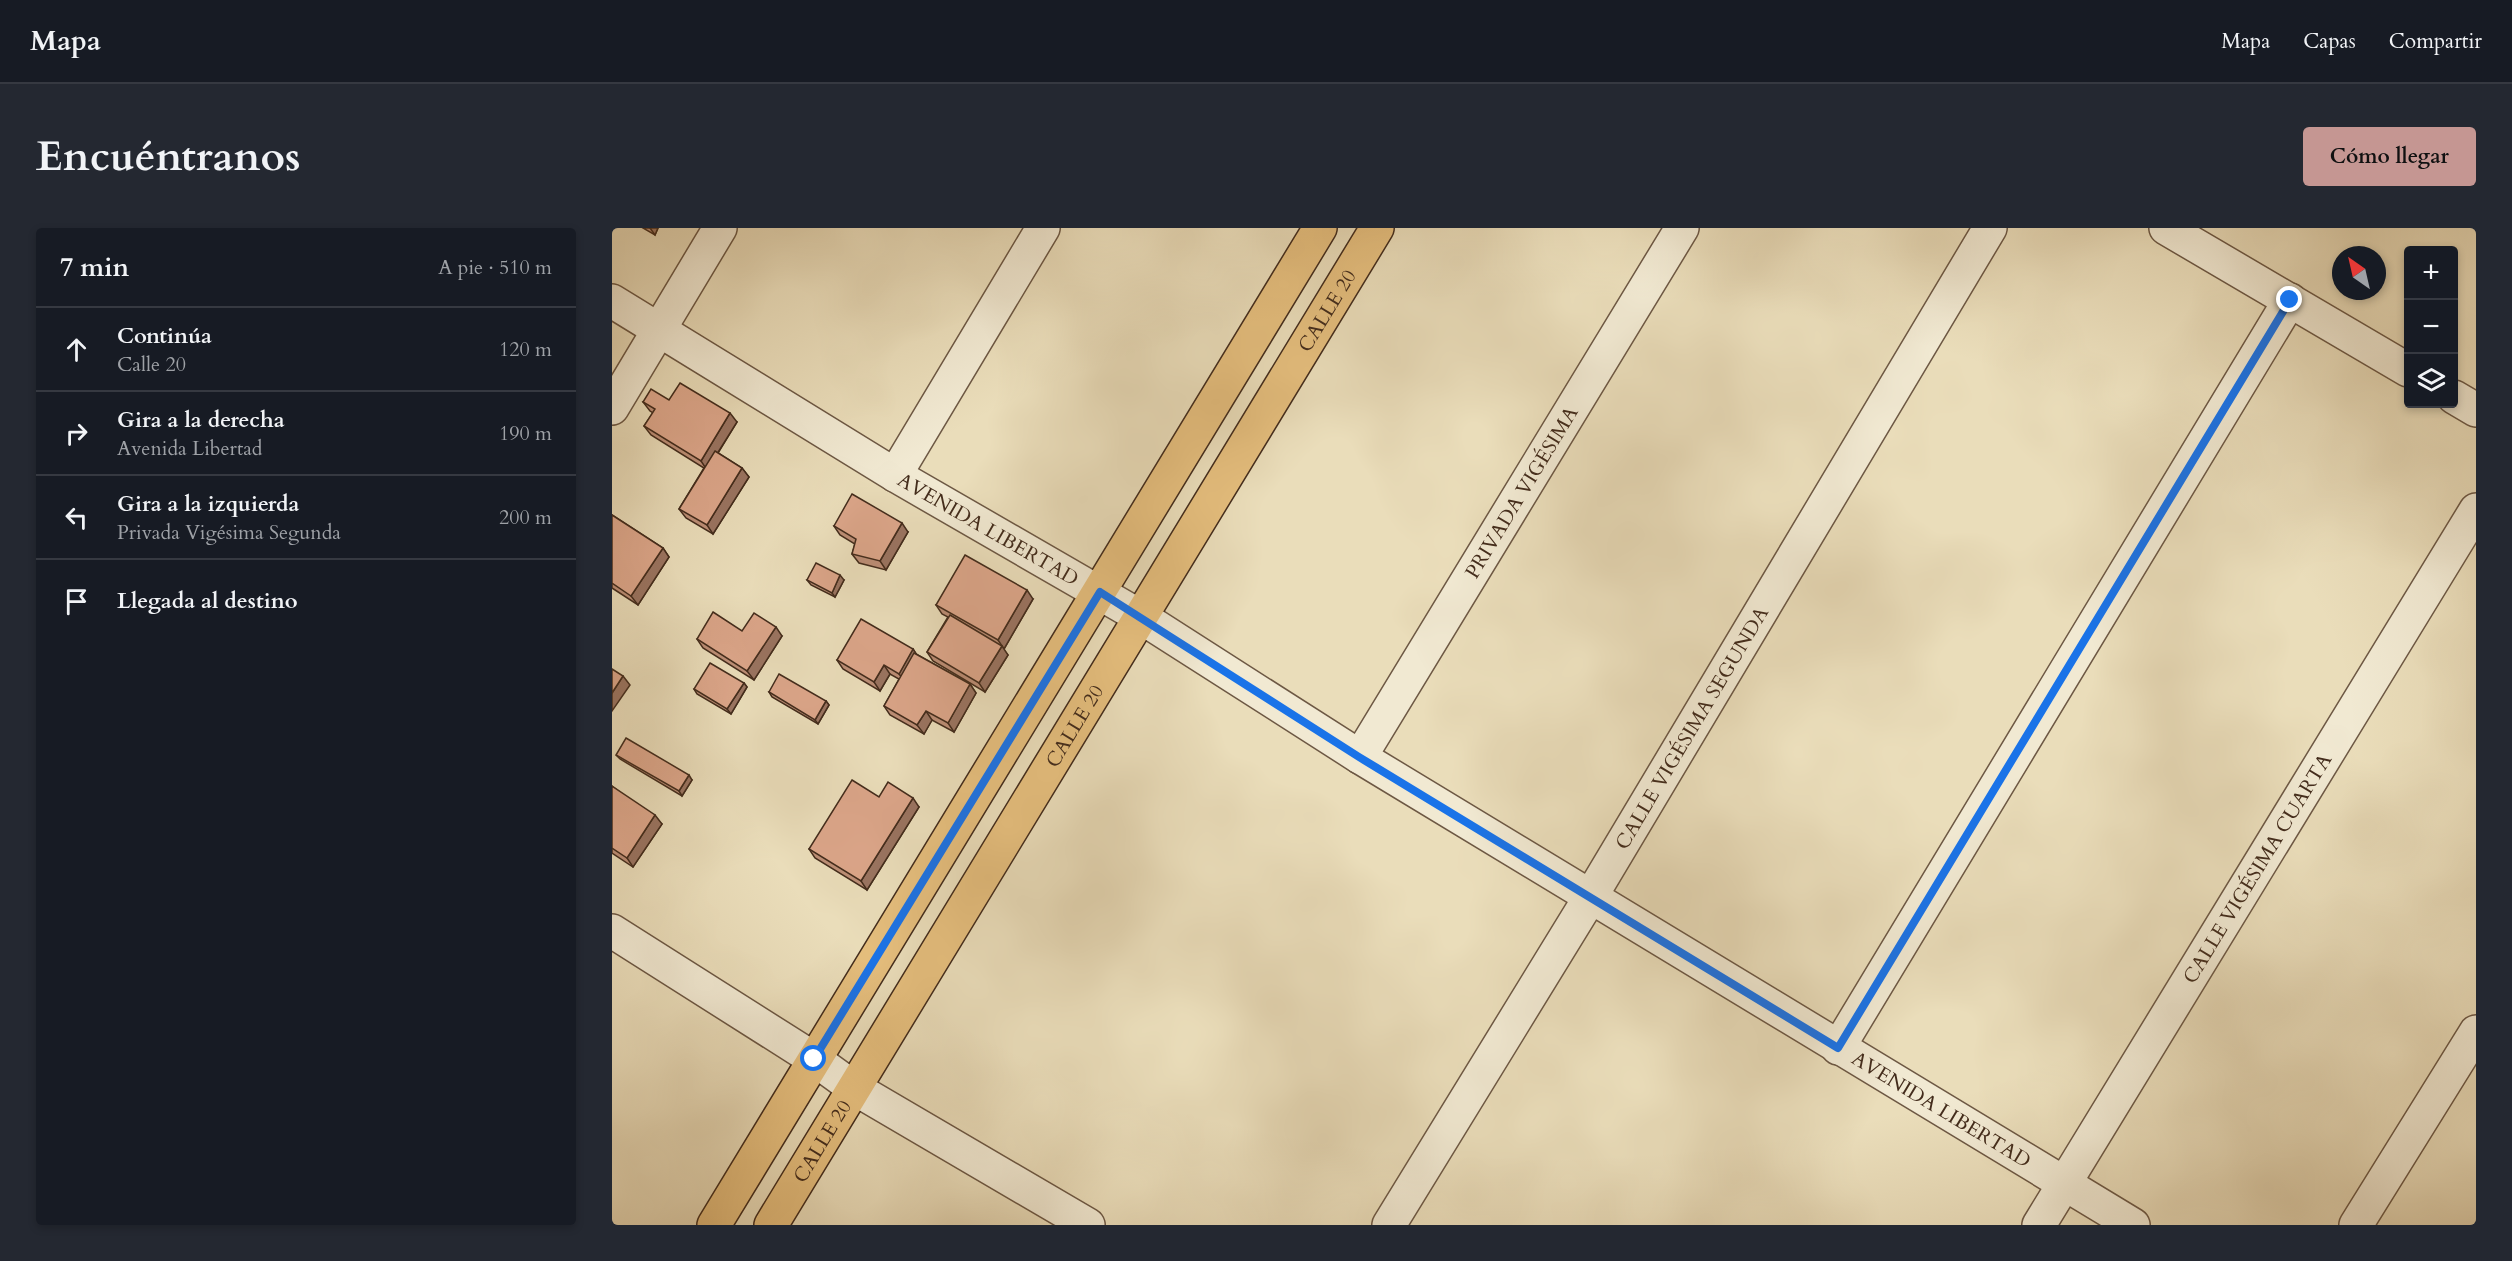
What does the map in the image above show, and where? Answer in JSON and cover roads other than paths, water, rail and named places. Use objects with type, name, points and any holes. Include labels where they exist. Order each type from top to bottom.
[{"type":"main road","points":[[714,1225],[1320,228]]},
{"type":"main road","name":"CALLE 20","points":[[771,1225],[1377,228]]},
{"type":"street","points":[[612,408],[720,228]]},
{"type":"street","points":[[895,475],[1043,228]]},
{"type":"street","name":"PRIVADA VIGÉSIMA","points":[[1359,757],[1683,228]]},
{"type":"street","name":"CALLE VIGÉSIMA SEGUNDA","points":[[1389,1225],[1591,896],[1990,228]]},
{"type":"street","points":[[2166,228],[2404,367]]},
{"type":"street","points":[[1838,1048],[2290,300]]},
{"type":"street","name":"AVENIDA LIBERTAD","points":[[612,301],[895,475],[1100,592],[1359,757],[2133,1225]]},
{"type":"street","points":[[2458,399],[2476,410]]},
{"type":"street","name":"CALLE VIGÉSIMA CUARTA","points":[[2039,1225],[2476,510]]},
{"type":"street","points":[[612,931],[814,1059],[854,1088],[1088,1225]]},
{"type":"street","points":[[2356,1225],[2476,1032]]}]
